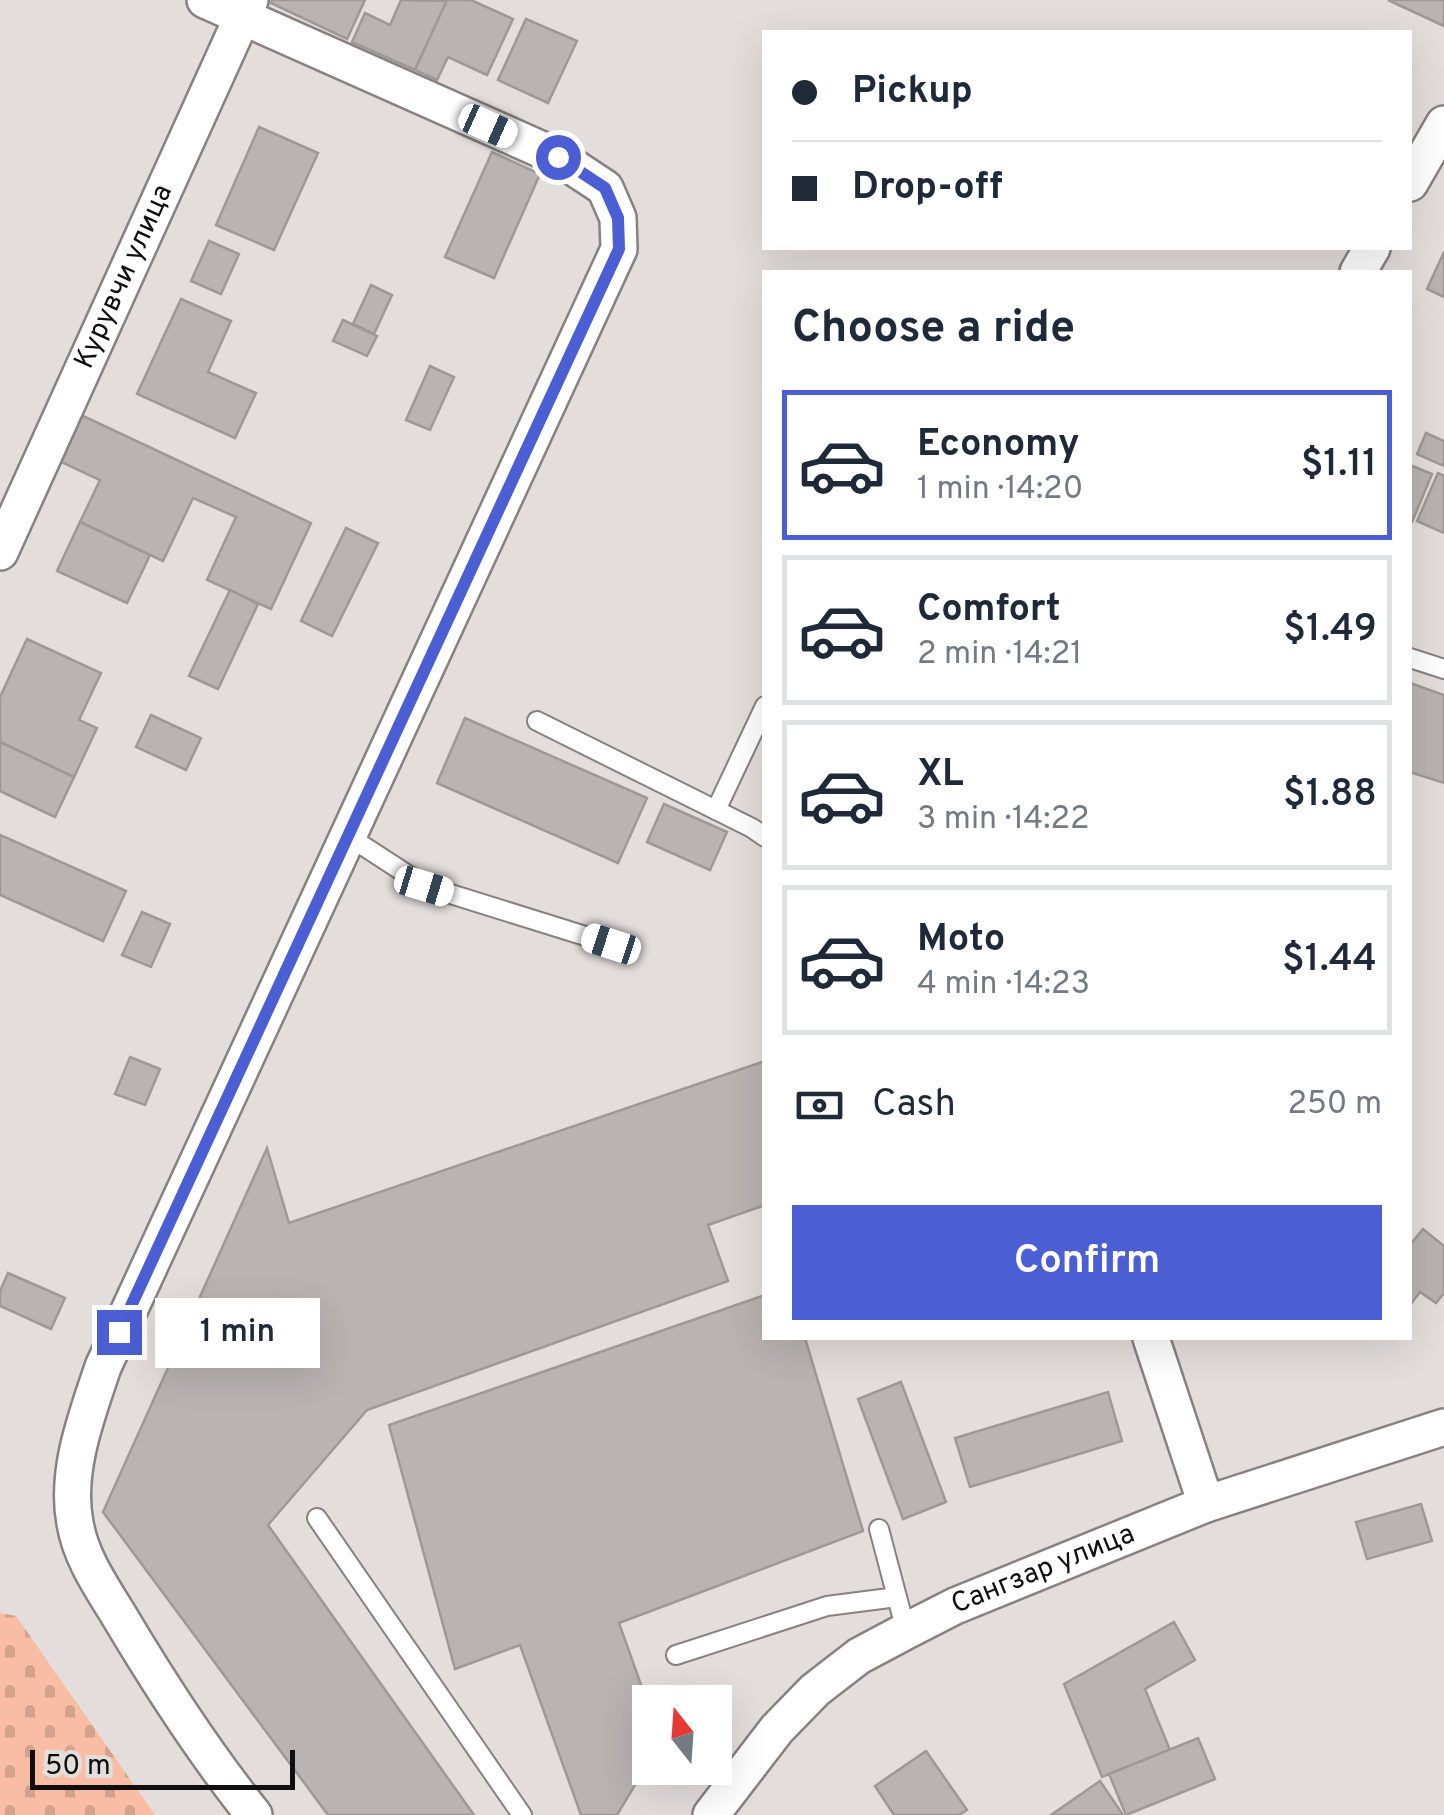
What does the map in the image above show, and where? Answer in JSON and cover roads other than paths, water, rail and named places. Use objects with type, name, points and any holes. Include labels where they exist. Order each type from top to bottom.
[{"type":"street","points":[[205,0],[246,8],[558,157],[605,188],[618,218],[619,249],[103,1367],[83,1430],[74,1522],[92,1570],[154,1674],[254,1815]]},
{"type":"street","name":"Курувчи улица","points":[[0,552],[246,8]]},
{"type":"street","points":[[1412,179],[1439,145]]},
{"type":"street","points":[[1152,1340],[1206,1504]]},
{"type":"street","name":"Сангзар улица","points":[[711,1815],[776,1729],[815,1690],[859,1656],[906,1631],[954,1606],[1206,1504],[1444,1427]]},
{"type":"lane","points":[[1412,659],[1444,668]]},
{"type":"lane","points":[[716,810],[762,712]]},
{"type":"lane","points":[[538,721],[762,835]]},
{"type":"lane","points":[[348,836],[424,886],[611,944]]},
{"type":"lane","points":[[317,1518],[522,1815]]},
{"type":"lane","points":[[879,1529],[906,1631]]},
{"type":"lane","points":[[676,1656],[827,1606],[896,1597]]}]
